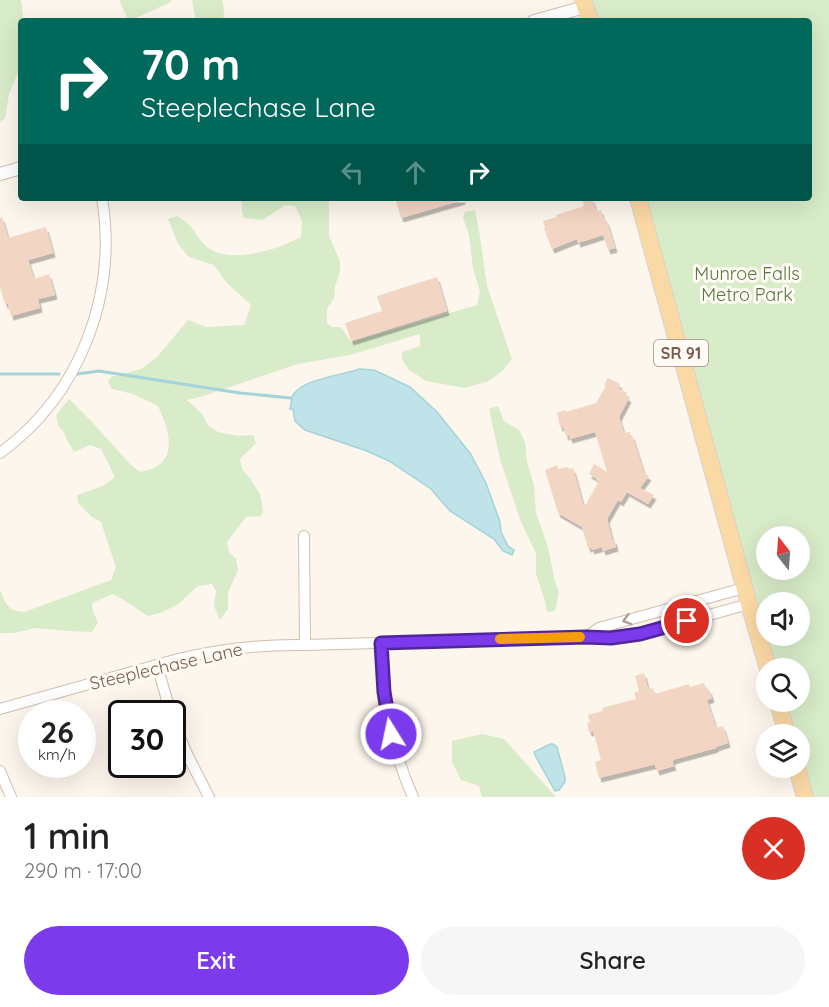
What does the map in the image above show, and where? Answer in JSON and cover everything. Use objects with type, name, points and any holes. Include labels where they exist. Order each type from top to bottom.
[{"type":"main road","name":"SR 91","points":[[639,201],[765,658]]},
{"type":"main road","points":[[800,778],[805,797]]},
{"type":"street","points":[[547,18],[586,9]]},
{"type":"street","points":[[0,174],[18,169]]},
{"type":"street","points":[[0,453],[32,427],[47,409],[72,372],[83,350],[99,307],[104,284],[106,238],[102,201]]},
{"type":"street","points":[[304,536],[305,645]]},
{"type":"street","name":"Steeplechase Lane","points":[[586,637],[599,628],[746,596]]},
{"type":"street","name":"Steeplechase Lane","points":[[0,709],[157,665],[204,653],[237,648],[271,644],[611,638],[640,634],[746,596]]},
{"type":"street","points":[[381,643],[388,720],[394,748],[413,797]]},
{"type":"street","points":[[157,665],[167,700]]},
{"type":"street","points":[[186,751],[208,797]]},
{"type":"street","points":[[0,771],[11,797]]},
{"type":"green space","points":[[0,0],[21,0],[23,15],[22,18],[18,18],[18,72],[9,94],[5,118],[0,122]]},
{"type":"green space","points":[[119,0],[171,0],[136,18],[128,18]]},
{"type":"green space","points":[[192,0],[222,0],[223,18],[195,18]]},
{"type":"green space","name":"Munroe Falls Metro Park","points":[[583,0],[829,0],[829,797],[805,797],[802,778],[810,778],[810,724],[784,724],[781,712],[810,712],[810,658],[765,658],[762,646],[810,646],[810,592],[756,592],[756,626],[639,201],[812,201],[812,18],[588,18]]},
{"type":"green space","points":[[242,201],[329,201],[329,236],[340,261],[340,271],[334,298],[327,309],[327,323],[332,327],[341,327],[351,342],[477,305],[480,291],[473,269],[469,235],[463,218],[465,212],[475,210],[487,286],[512,359],[489,381],[465,388],[426,381],[409,370],[402,359],[402,352],[420,346],[420,334],[350,355],[298,364],[187,400],[202,414],[208,425],[218,432],[238,436],[253,435],[256,443],[240,459],[242,469],[260,494],[263,510],[261,516],[246,517],[227,542],[229,552],[236,559],[238,570],[228,593],[228,609],[220,620],[214,606],[216,591],[212,584],[198,586],[177,605],[148,616],[113,594],[92,603],[98,622],[92,632],[35,628],[14,633],[0,633],[0,590],[5,602],[12,610],[24,612],[111,580],[116,567],[101,522],[92,517],[78,503],[77,495],[103,486],[115,477],[101,449],[90,445],[74,452],[64,432],[58,426],[56,415],[69,399],[140,472],[152,469],[162,462],[169,448],[169,440],[158,406],[133,394],[112,389],[108,382],[111,377],[141,369],[157,357],[188,320],[206,327],[244,325],[251,305],[227,283],[214,265],[189,257],[178,244],[168,219],[177,216],[191,227],[207,247],[231,255],[269,250],[301,237],[302,221],[295,206],[285,205],[263,220],[244,218]]},
{"type":"green space","points":[[498,406],[504,421],[519,430],[525,442],[527,462],[534,485],[536,513],[548,547],[559,593],[555,611],[547,612],[536,574],[536,553],[521,522],[500,459],[489,409]]},
{"type":"green space","points":[[482,734],[504,739],[556,797],[482,797],[479,786],[461,780],[452,762],[452,741]]},
{"type":"water","points":[[359,369],[374,370],[410,387],[437,412],[470,453],[486,483],[500,522],[501,532],[508,546],[514,550],[512,555],[503,551],[494,539],[450,511],[431,489],[389,461],[305,430],[295,421],[293,409],[290,409],[292,397],[298,389],[314,381]]},
{"type":"water","points":[[550,744],[557,747],[565,777],[565,782],[559,790],[555,791],[534,752]]},
{"type":"building","points":[[396,201],[460,201],[401,218]]},
{"type":"building","points":[[583,201],[593,201],[596,211],[601,210],[615,248],[608,250],[603,235],[578,243],[577,239],[552,249],[543,221],[584,206]]},
{"type":"building","points":[[2,217],[8,238],[46,227],[53,253],[28,260],[34,279],[49,274],[55,295],[38,299],[40,308],[11,316],[0,287],[0,218]]},
{"type":"building","points":[[437,277],[447,311],[351,341],[345,323],[382,311],[377,296]]},
{"type":"building","points":[[608,378],[620,384],[618,388],[627,393],[626,396],[629,398],[619,417],[624,433],[630,432],[632,435],[644,473],[649,476],[640,488],[654,495],[648,504],[627,492],[621,502],[618,500],[607,519],[616,547],[603,551],[602,547],[592,550],[591,547],[588,548],[582,527],[558,513],[545,470],[557,465],[558,469],[573,468],[584,508],[599,481],[589,474],[594,464],[607,472],[595,432],[570,439],[569,435],[566,436],[563,426],[560,427],[557,413],[596,403]]},
{"type":"building","points":[[644,673],[648,689],[653,688],[655,694],[689,684],[690,687],[704,683],[712,698],[707,700],[716,728],[723,726],[728,743],[676,759],[672,761],[674,766],[657,771],[655,765],[652,765],[599,778],[595,762],[601,760],[593,731],[589,732],[588,715],[603,711],[602,708],[636,699],[634,693],[639,691],[635,676]]},
{"type":"waterway","points":[[77,374],[99,371],[240,393],[291,398]]},
{"type":"waterway","points":[[0,374],[59,374]]},
{"type":"slow traffic","points":[[500,639],[580,637]]},
{"type":"route","points":[[391,734],[384,692],[381,643],[611,638],[640,634],[687,621]]}]
